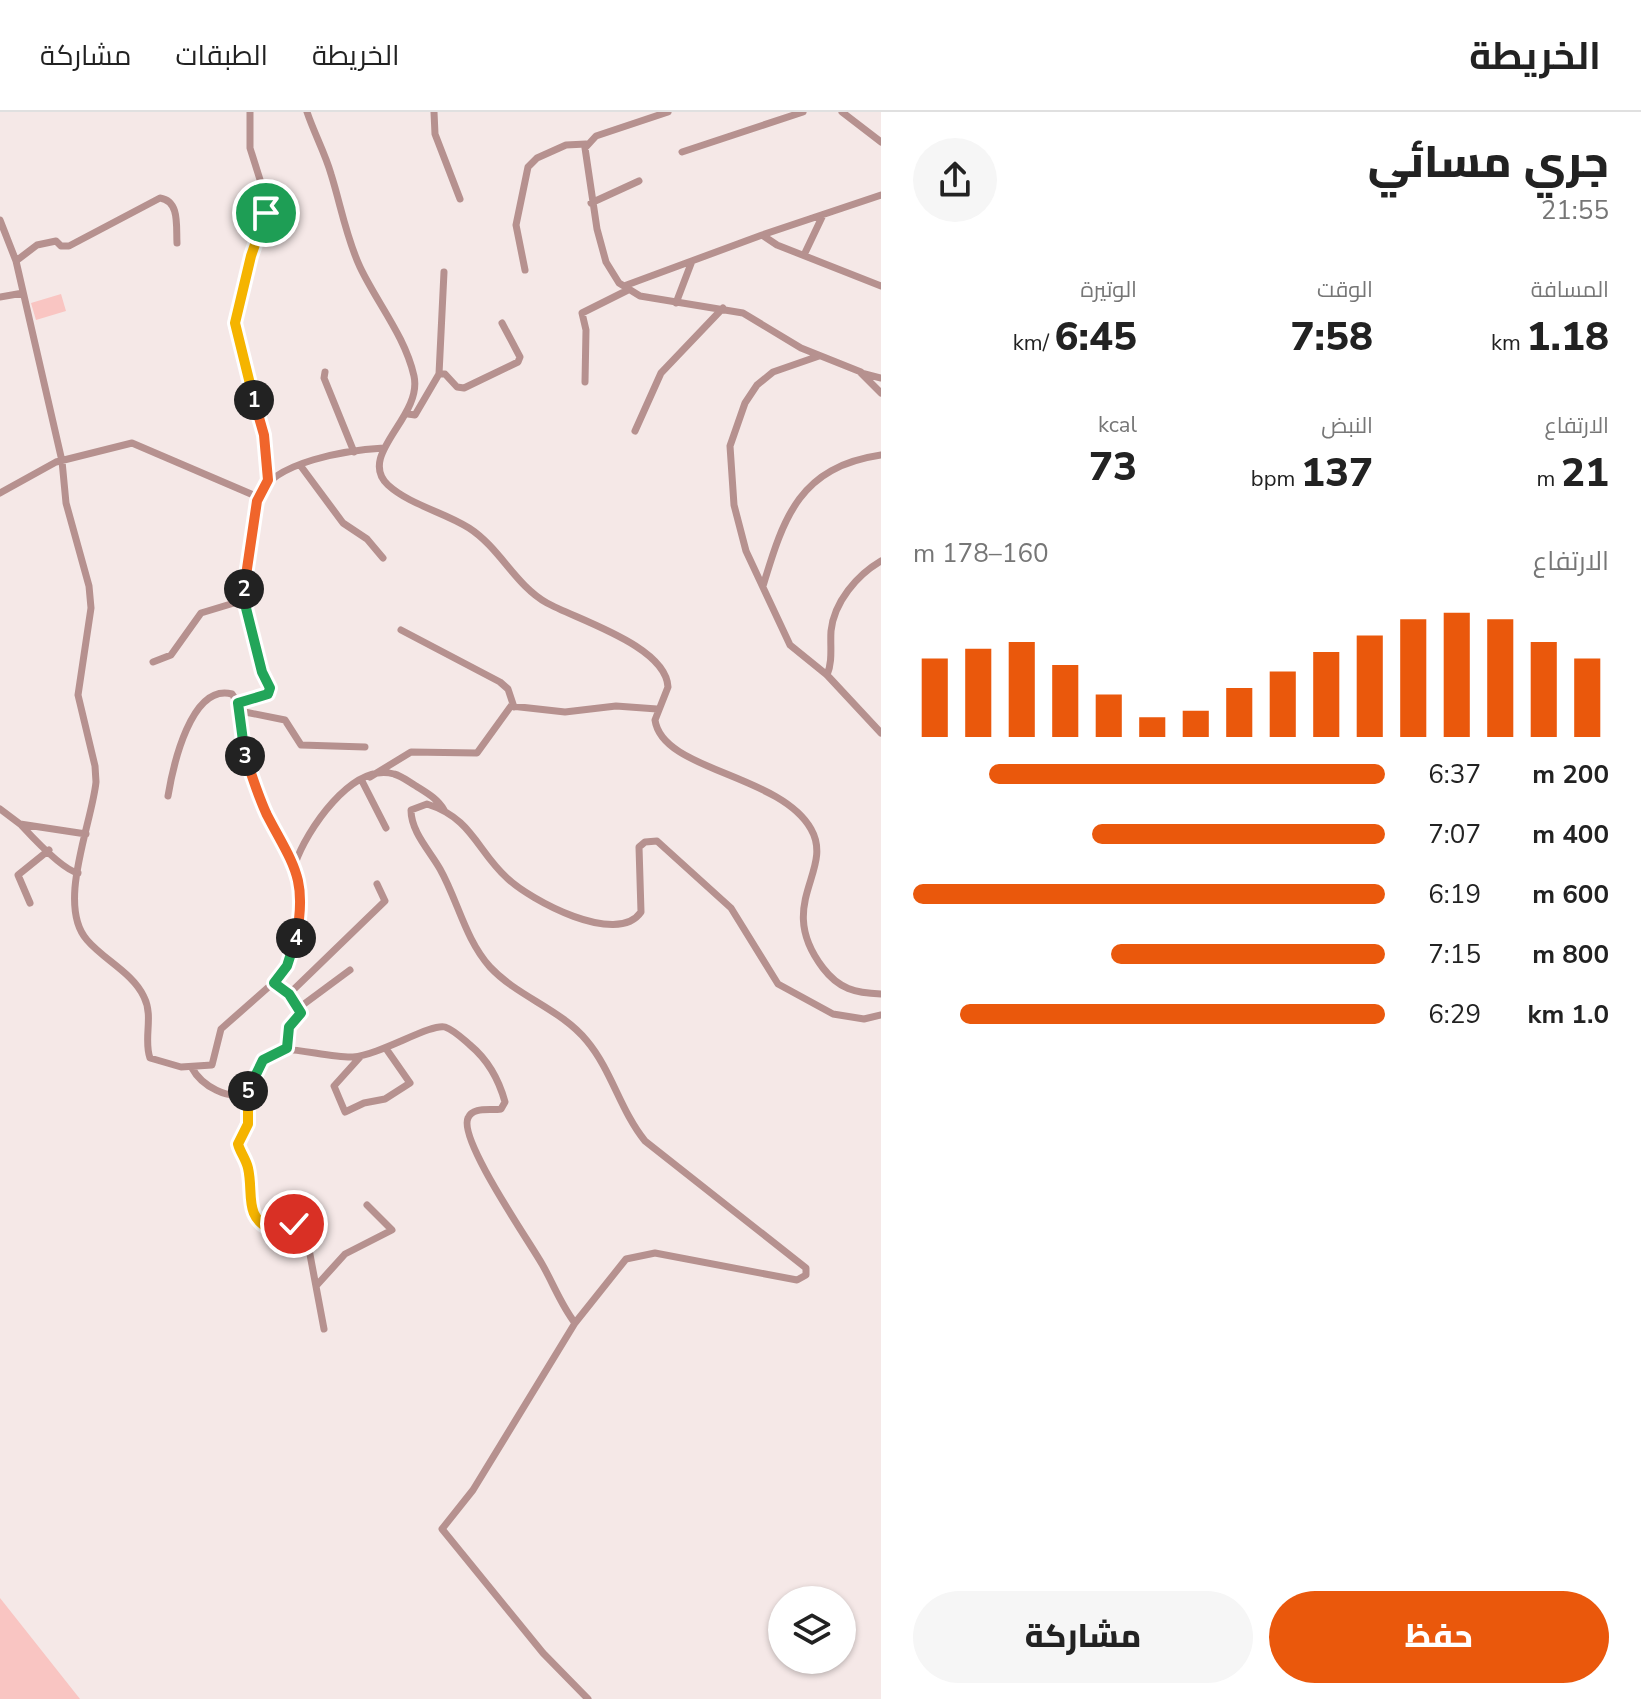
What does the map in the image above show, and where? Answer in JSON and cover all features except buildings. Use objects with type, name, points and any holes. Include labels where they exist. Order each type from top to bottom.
[{"type":"street","points":[[250,112],[250,148],[268,205],[235,323],[264,435],[268,480]]},
{"type":"street","points":[[307,112],[331,174],[351,246],[411,363],[415,391],[408,414],[384,448],[381,475],[392,488],[472,530],[543,601],[618,636],[660,666],[668,687],[657,709],[657,729],[676,749],[695,761],[765,789],[788,802],[806,822],[817,847],[802,910],[810,949],[838,985],[857,992],[881,994]]},
{"type":"street","points":[[434,112],[435,134],[460,199]]},
{"type":"street","points":[[525,270],[516,225],[528,167],[537,158],[566,145],[586,144],[596,136],[668,112]]},
{"type":"street","points":[[682,152],[803,112]]},
{"type":"street","points":[[842,112],[881,142]]},
{"type":"street","points":[[586,144],[591,203],[606,262],[612,276],[626,288],[640,296],[723,308],[750,316],[819,356],[881,378]]},
{"type":"street","points":[[591,203],[639,181]]},
{"type":"street","points":[[585,382],[586,330],[582,313],[626,288],[692,261],[881,195]]},
{"type":"street","points":[[16,261],[43,242],[56,241],[61,246],[69,246],[160,198],[173,206],[177,243]]},
{"type":"street","points":[[804,255],[823,215]]},
{"type":"street","points":[[0,220],[4,239],[16,261],[62,461],[66,503],[91,600],[78,686],[96,772],[75,901],[81,931],[142,993],[148,1008],[150,1058],[192,1068],[212,1065],[221,1029],[274,983],[287,966],[299,926],[300,885],[295,864],[259,795],[244,750],[239,707],[227,692],[212,694],[202,700],[182,744],[168,796]]},
{"type":"street","points":[[762,235],[881,286]]},
{"type":"street","points":[[676,303],[692,261]]},
{"type":"street","points":[[408,414],[420,411],[439,374],[444,272]]},
{"type":"street","points":[[0,297],[23,293]]},
{"type":"street","points":[[635,431],[661,373],[723,308]]},
{"type":"street","points":[[439,374],[445,374],[457,387],[464,388],[518,362],[520,357],[502,323]]},
{"type":"street","points":[[819,356],[779,369],[763,379],[745,403],[733,430],[730,463],[737,523],[790,645],[827,675],[881,733]]},
{"type":"street","points":[[325,372],[324,378],[354,452]]},
{"type":"street","points":[[861,372],[881,393]]},
{"type":"street","points":[[0,493],[62,461],[132,443],[258,497]]},
{"type":"street","points":[[239,707],[270,692],[244,600],[258,497],[268,480],[300,465],[384,448]]},
{"type":"street","points":[[763,586],[780,530],[805,492],[838,465],[881,455]]},
{"type":"street","points":[[300,465],[343,523],[373,544],[383,558]]},
{"type":"street","points":[[827,675],[832,624],[840,604],[859,577],[881,561]]},
{"type":"street","points":[[153,662],[171,655],[201,613],[244,600]]},
{"type":"street","points":[[401,630],[500,682],[508,689],[514,707]]},
{"type":"street","points":[[295,864],[321,815],[362,781],[411,752],[477,753],[493,737],[508,709],[565,712],[616,706],[657,709]]},
{"type":"street","points":[[239,707],[285,720],[301,745],[365,747]]},
{"type":"street","points":[[370,777],[396,775],[439,802],[444,811],[476,838],[500,871],[517,886],[568,914],[607,924],[627,924],[641,912],[639,847],[648,841],[661,843],[731,908],[778,984],[833,1014],[859,1019],[881,1015]]},
{"type":"street","points":[[362,781],[386,828]]},
{"type":"street","points":[[444,811],[419,804],[411,810],[411,821],[444,876],[475,945],[491,968],[582,1035],[604,1065],[633,1125],[645,1141],[806,1268],[806,1275],[797,1280],[670,1255],[638,1254],[618,1266],[575,1323],[473,1490],[442,1529],[543,1653],[588,1699]]},
{"type":"street","points":[[0,809],[49,850],[62,868],[78,873]]},
{"type":"street","points":[[20,824],[86,834]]},
{"type":"street","points":[[30,903],[18,875],[49,850]]},
{"type":"street","points":[[289,994],[385,901],[377,884]]},
{"type":"street","points":[[300,1007],[350,970]]},
{"type":"street","points":[[274,983],[300,1007],[301,1013],[289,1027],[287,1048]]},
{"type":"street","points":[[324,1329],[302,1224],[272,1230],[256,1220],[251,1211],[248,1166],[238,1144],[248,1124],[245,1094],[263,1060],[287,1048],[314,1056],[361,1056],[387,1050],[429,1029],[441,1027],[459,1036],[484,1059],[497,1079],[505,1105],[501,1109],[478,1110],[470,1115],[467,1121],[470,1138],[499,1196],[575,1323]]},
{"type":"street","points":[[361,1056],[334,1086],[345,1112],[364,1103],[385,1099],[410,1083],[387,1050]]},
{"type":"street","points":[[192,1068],[196,1076],[219,1091],[245,1094]]},
{"type":"street","points":[[317,1285],[345,1254],[392,1230],[367,1205]]},
{"type":"shaded area","points":[[61,294],[66,311],[36,320],[31,303]]},
{"type":"shaded area","points":[[0,1598],[80,1699],[0,1699]]},
{"type":"route","points":[[266,213],[251,256],[235,323],[264,435],[268,480],[257,501],[244,600],[270,692],[238,703],[244,750],[259,795],[299,876],[300,913],[296,940],[287,966],[274,983],[289,994],[301,1013],[290,1024],[287,1048],[267,1057],[257,1069],[245,1094],[248,1124],[238,1144],[248,1166],[251,1211],[256,1220],[272,1230],[294,1224]]}]
